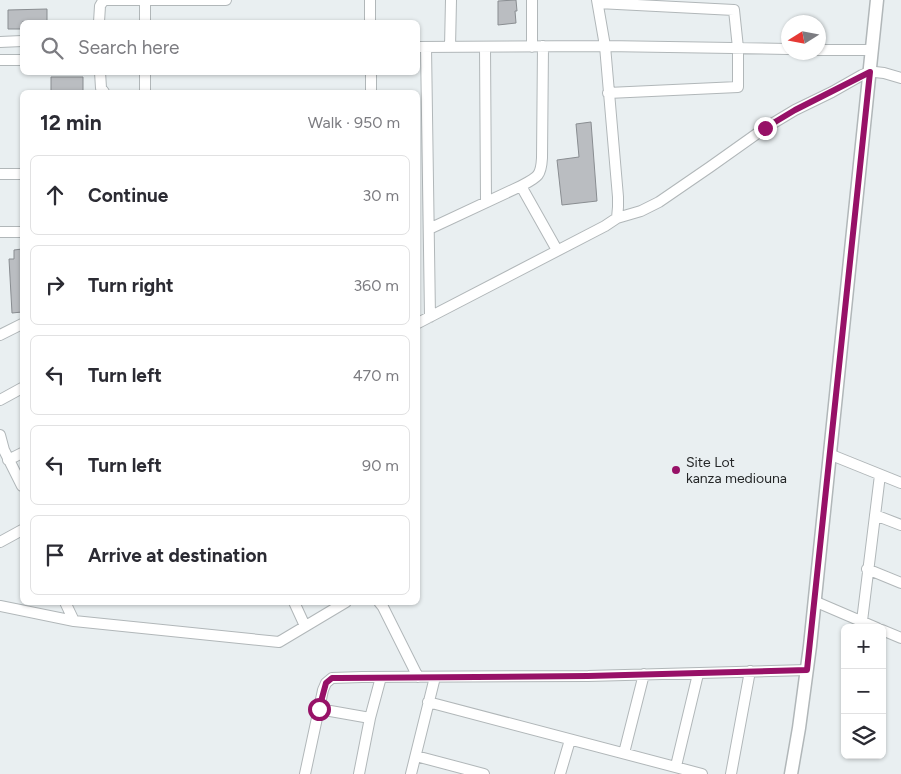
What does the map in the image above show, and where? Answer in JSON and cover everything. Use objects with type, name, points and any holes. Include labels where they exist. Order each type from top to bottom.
[{"type":"street","points":[[100,20],[100,6],[107,0],[226,0]]},
{"type":"street","points":[[145,0],[145,20]]},
{"type":"street","points":[[370,0],[370,20]]},
{"type":"street","points":[[450,47],[451,0]]},
{"type":"street","points":[[532,0],[532,47]]},
{"type":"street","points":[[791,774],[807,670],[878,0]]},
{"type":"street","points":[[608,93],[738,88],[738,48],[734,10],[598,1],[605,46],[608,93],[618,198],[617,218]]},
{"type":"street","points":[[0,42],[20,42]]},
{"type":"street","points":[[428,229],[521,186],[536,177],[541,169],[544,46]]},
{"type":"street","points":[[430,317],[428,229],[422,170],[422,47],[605,46],[781,49]]},
{"type":"street","points":[[485,47],[486,202]]},
{"type":"street","points":[[826,50],[872,50]]},
{"type":"street","points":[[0,60],[20,60]]},
{"type":"street","points":[[420,322],[556,250],[606,226],[617,218],[642,211],[659,202],[784,116],[870,72],[884,73],[901,78]]},
{"type":"street","points":[[100,75],[102,90]]},
{"type":"street","points":[[145,75],[145,90]]},
{"type":"street","points":[[371,75],[371,90]]},
{"type":"street","points":[[0,174],[20,174]]},
{"type":"street","points":[[521,186],[556,250]]},
{"type":"street","points":[[0,232],[20,232]]},
{"type":"street","points":[[0,336],[20,325]]},
{"type":"street","points":[[0,400],[20,389]]},
{"type":"street","points":[[0,438],[8,460],[20,482]]},
{"type":"street","points":[[8,460],[20,454]]},
{"type":"street","points":[[829,454],[901,483]]},
{"type":"street","points":[[862,621],[880,475]]},
{"type":"street","points":[[875,515],[901,525]]},
{"type":"street","points":[[0,542],[20,531]]},
{"type":"street","points":[[867,569],[901,583]]},
{"type":"street","points":[[814,601],[868,624]]},
{"type":"street","points":[[66,605],[74,621]]},
{"type":"street","points":[[295,605],[305,626]]},
{"type":"street","points":[[0,606],[74,621],[279,642],[341,605]]},
{"type":"street","points":[[381,605],[418,677]]},
{"type":"street","points":[[886,632],[901,638]]},
{"type":"street","points":[[305,774],[324,686],[329,680],[381,677],[588,676],[807,670]]},
{"type":"street","points":[[731,774],[750,671]]},
{"type":"street","points":[[624,753],[644,674]]},
{"type":"street","points":[[676,766],[698,674]]},
{"type":"street","points":[[359,774],[370,718],[381,677]]},
{"type":"street","points":[[411,774],[434,677]]},
{"type":"street","points":[[428,702],[702,774]]},
{"type":"street","points":[[319,709],[370,718]]},
{"type":"street","points":[[560,774],[570,740]]},
{"type":"street","points":[[416,756],[484,774]]},
{"type":"building","points":[[516,0],[516,23],[498,25],[498,1]]},
{"type":"building","points":[[47,9],[47,20],[20,20],[20,29],[8,29],[8,10]]},
{"type":"building","points":[[51,77],[83,77],[83,90],[51,90]]},
{"type":"building","points":[[591,122],[597,201],[562,205],[557,160],[579,157],[576,124]]},
{"type":"building","points":[[20,249],[20,312],[12,313],[9,259],[14,259],[14,250]]},
{"type":"place","name":"Site Lot kanza mediouna","points":[[676,470]]},
{"type":"route","points":[[319,709],[323,690],[326,683],[332,678],[588,676],[807,670],[870,72],[795,110],[765,128]]}]
